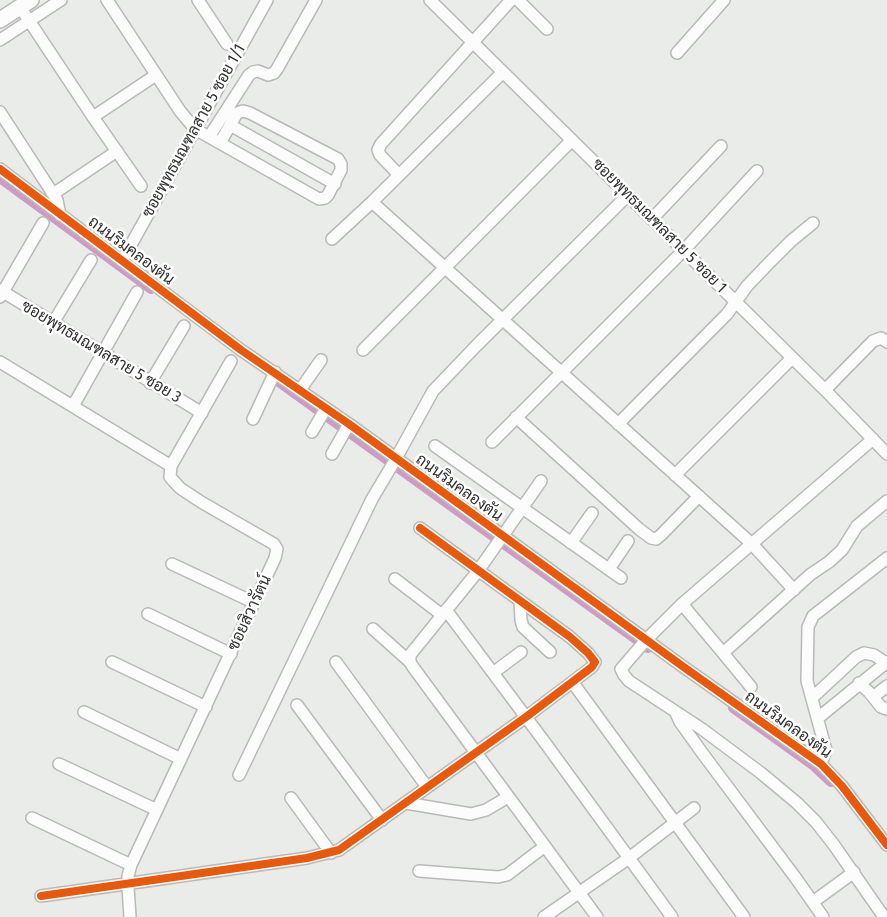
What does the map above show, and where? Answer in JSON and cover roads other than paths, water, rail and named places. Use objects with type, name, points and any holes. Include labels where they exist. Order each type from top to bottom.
[{"type":"main road","points":[[0,20],[26,4]]},
{"type":"street","points":[[0,40],[60,0]]},
{"type":"street","points":[[107,0],[180,111],[195,129],[319,199],[325,198],[328,195],[341,170],[341,164],[338,159],[243,111],[237,114],[230,125],[215,140]]},
{"type":"street","points":[[198,0],[227,44]]},
{"type":"street","name":"ซอยพุทธมณฑลสาย 5 ซอย 1/1","points":[[122,262],[267,0]]},
{"type":"street","points":[[215,140],[249,75],[258,71],[268,75],[274,73],[316,0]]},
{"type":"street","name":"ซอยพุทธมณฑลสาย 5 ซอย 1","points":[[430,0],[825,390],[887,454]]},
{"type":"street","points":[[399,175],[380,155],[378,150],[381,144],[512,0]]},
{"type":"street","points":[[518,0],[547,29]]},
{"type":"street","points":[[677,53],[724,0]]},
{"type":"street","points":[[26,4],[29,20],[92,117],[141,186]]},
{"type":"street","points":[[332,239],[503,72]]},
{"type":"street","points":[[92,117],[156,75]]},
{"type":"street","points":[[0,112],[57,200],[60,215]]},
{"type":"street","points":[[230,125],[335,184]]},
{"type":"street","points":[[363,350],[572,140]]},
{"type":"street","points":[[652,219],[721,146]]},
{"type":"street","points":[[53,194],[117,152]]},
{"type":"street","name":"ถนนริมคลองตัน","points":[[0,169],[241,350],[273,377],[300,390],[323,413],[393,464],[821,764],[842,786],[887,845]]},
{"type":"street","points":[[492,442],[684,250],[757,171]]},
{"type":"street","points":[[239,774],[344,554],[372,499],[433,391],[628,195]]},
{"type":"street","points":[[372,202],[444,269],[752,544],[794,590]]},
{"type":"street","points":[[1,293],[43,223]]},
{"type":"street","points":[[618,424],[727,314],[747,286],[770,262],[813,223]]},
{"type":"street","points":[[53,323],[91,260]]},
{"type":"street","points":[[73,406],[137,292]]},
{"type":"street","name":"ซอยพุทธมณฑลสาย 5 ซอย 3","points":[[1,293],[202,413]]},
{"type":"street","points":[[150,383],[184,326]]},
{"type":"street","points":[[825,390],[873,341],[880,338],[887,342]]},
{"type":"street","points":[[676,475],[792,358]]},
{"type":"street","points":[[0,362],[171,466],[231,360]]},
{"type":"street","points":[[300,390],[321,360]]},
{"type":"street","points":[[253,419],[273,377]]},
{"type":"street","points":[[312,432],[323,413]]},
{"type":"street","points":[[516,417],[651,538],[656,539],[661,535],[699,496]]},
{"type":"street","points":[[332,454],[346,429]]},
{"type":"street","points":[[873,439],[682,604],[644,641],[622,669],[629,681],[675,711],[761,773],[797,803],[816,822],[854,872],[884,917]]},
{"type":"street","points":[[435,446],[621,578]]},
{"type":"street","name":"ซอยสิวารัตน์","points":[[130,917],[128,883],[131,865],[255,603],[275,558],[276,549],[274,544],[180,488],[170,477],[171,466]]},
{"type":"street","points":[[410,662],[410,655],[501,540],[541,481]]},
{"type":"street","points":[[723,653],[842,550],[857,526],[887,501]]},
{"type":"street","points":[[571,543],[592,513]]},
{"type":"street","points":[[41,896],[308,858],[330,853],[349,844],[573,683],[592,667],[595,662],[570,637],[420,528]]},
{"type":"street","points":[[609,570],[628,541]]},
{"type":"street","points":[[821,764],[826,750],[807,681],[808,628],[814,616],[887,558]]},
{"type":"street","points":[[172,564],[255,603]]},
{"type":"street","points":[[395,579],[444,612],[526,717],[672,917]]},
{"type":"street","points":[[520,601],[520,620],[523,627],[550,652]]},
{"type":"street","points":[[682,604],[751,687]]},
{"type":"street","points":[[148,614],[230,654]]},
{"type":"street","points":[[373,630],[410,662],[597,917]]},
{"type":"street","points":[[493,673],[521,652]]},
{"type":"street","points":[[812,698],[856,657],[864,652],[874,655],[886,663],[818,718]]},
{"type":"street","points":[[112,662],[206,706]]},
{"type":"street","points":[[336,662],[427,787]]},
{"type":"street","points":[[573,683],[744,917]]},
{"type":"street","points":[[859,683],[880,706],[887,709]]},
{"type":"street","points":[[873,697],[887,686]]},
{"type":"street","points":[[297,705],[382,820]]},
{"type":"street","points":[[675,711],[680,722],[823,917]]},
{"type":"street","points":[[84,712],[181,759]]},
{"type":"street","points":[[58,764],[157,810]]},
{"type":"street","points":[[406,803],[471,814],[486,810],[508,797]]},
{"type":"street","points":[[291,798],[330,853]]},
{"type":"street","points":[[544,917],[629,858],[694,808]]},
{"type":"street","points":[[32,818],[131,865]]},
{"type":"street","points":[[419,871],[498,877],[507,875],[545,846]]},
{"type":"street","points":[[813,902],[854,872]]},
{"type":"waterway","points":[[0,178],[151,289]]},
{"type":"waterway","points":[[276,380],[648,648]]},
{"type":"waterway","points":[[733,708],[814,766],[831,782]]}]
